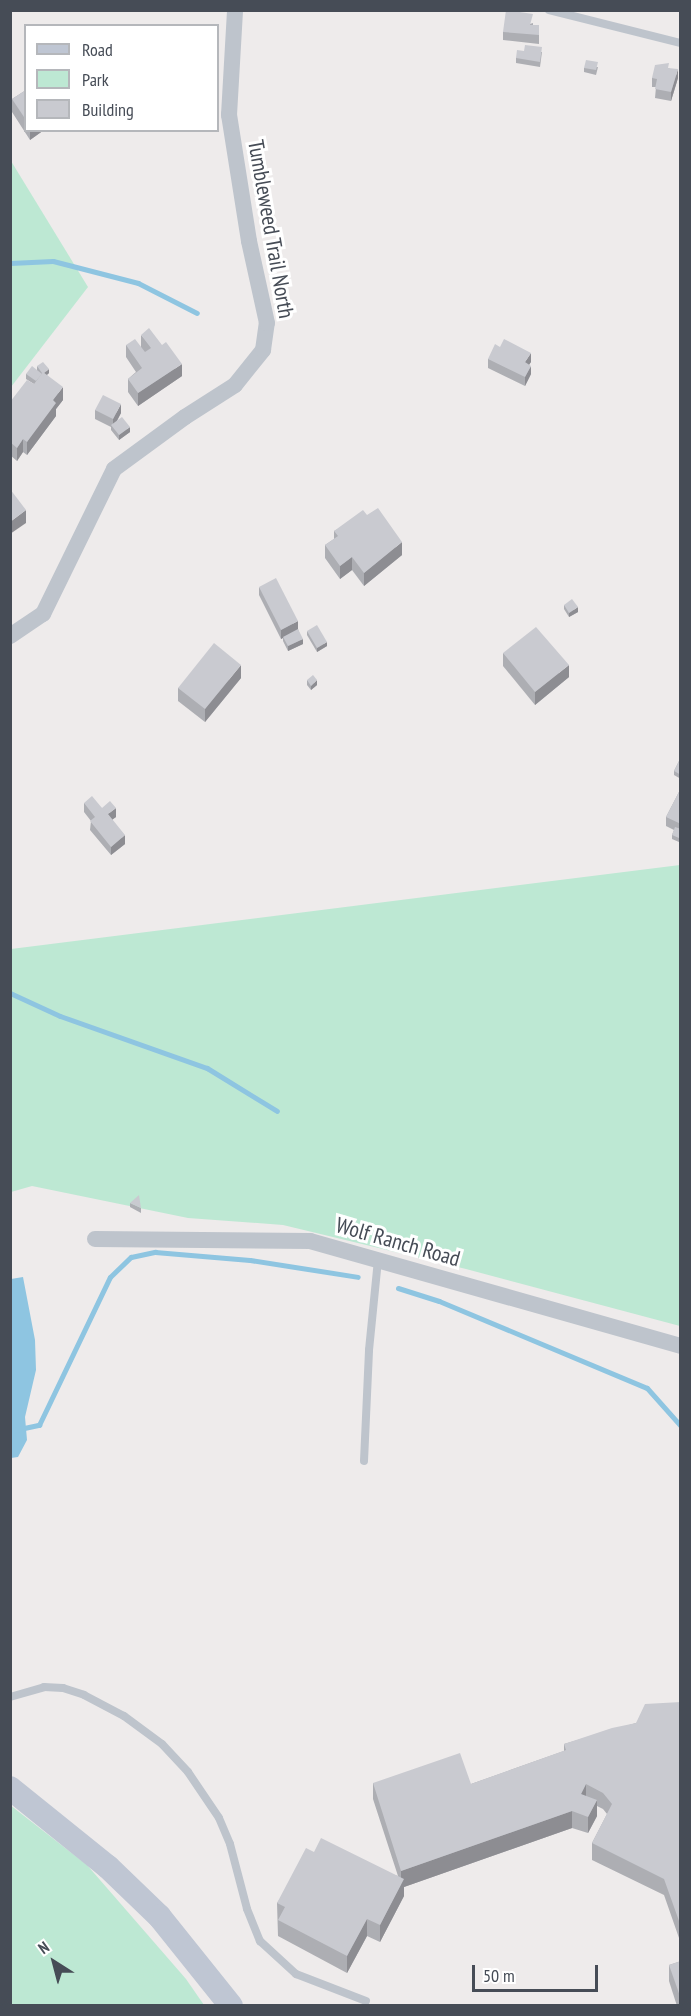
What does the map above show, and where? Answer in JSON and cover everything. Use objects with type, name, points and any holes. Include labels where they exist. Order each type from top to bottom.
[{"type":"street","name":"Tumbleweed Trail North","points":[[10,636],[43,614],[114,469],[185,417],[235,385],[263,350],[267,323],[249,241],[229,115],[235,10]]},
{"type":"street","name":"Wolf Ranch Road","points":[[95,1239],[310,1241],[681,1346]]},
{"type":"street","points":[[10,1788],[108,1867],[159,1916],[231,2006]]},
{"type":"lane","points":[[549,10],[681,43]]},
{"type":"lane","points":[[364,1461],[369,1350],[378,1260]]},
{"type":"lane","points":[[10,1697],[44,1687],[63,1688],[84,1695],[124,1716],[162,1744],[188,1772],[219,1818],[230,1844],[247,1909],[260,1941],[296,1974],[366,2001]]},
{"type":"green space","points":[[11,161],[88,287],[10,387]]},
{"type":"green space","points":[[680,865],[680,1326],[466,1269],[283,1225],[188,1218],[32,1186],[11,1192],[11,949]]},
{"type":"green space","points":[[10,1805],[87,1865],[186,1979],[204,2005],[11,2005]]},
{"type":"water","points":[[23,1277],[35,1340],[36,1370],[25,1417],[27,1440],[18,1457],[11,1458],[11,1279]]},
{"type":"building","points":[[506,10],[533,14],[530,25],[539,25],[539,35],[503,32]]},
{"type":"building","points":[[525,45],[542,47],[540,62],[516,58],[517,50],[524,51]]},
{"type":"building","points":[[586,60],[598,62],[596,70],[584,68]]},
{"type":"building","points":[[669,63],[668,68],[678,69],[671,92],[655,89],[657,79],[652,78],[655,65]]},
{"type":"building","points":[[24,91],[24,117],[12,99]]},
{"type":"building","points":[[149,328],[162,345],[166,342],[182,364],[138,393],[128,379],[142,368],[126,345],[135,339],[145,352],[151,348],[141,335]]},
{"type":"building","points":[[504,339],[531,353],[525,362],[531,366],[525,377],[488,359],[495,344],[500,347]]},
{"type":"building","points":[[43,362],[49,369],[42,373],[37,366]]},
{"type":"building","points":[[32,366],[42,374],[36,381],[26,374]]},
{"type":"building","points":[[43,372],[63,387],[53,400],[56,403],[27,442],[23,439],[17,448],[10,442],[10,402],[27,380],[34,384]]},
{"type":"building","points":[[103,395],[121,404],[113,419],[95,410]]},
{"type":"building","points":[[122,417],[130,427],[119,435],[111,425]]},
{"type":"building","points":[[10,489],[26,510],[10,522]]},
{"type":"building","points":[[378,508],[402,542],[364,573],[352,557],[340,566],[325,545],[338,536],[334,531],[363,510],[367,515]]},
{"type":"building","points":[[276,578],[298,621],[281,630],[259,587]]},
{"type":"building","points":[[572,599],[578,607],[569,613],[564,605]]},
{"type":"building","points":[[317,625],[327,642],[317,648],[307,631]]},
{"type":"building","points":[[536,627],[569,665],[535,692],[503,653]]},
{"type":"building","points":[[298,629],[303,639],[288,646],[283,637]]},
{"type":"building","points":[[214,643],[241,665],[205,709],[178,688]]},
{"type":"building","points":[[313,675],[317,680],[311,686],[307,680]]},
{"type":"building","points":[[681,759],[681,775],[674,771]]},
{"type":"building","points":[[681,788],[681,824],[666,817]]},
{"type":"building","points":[[92,796],[102,808],[110,801],[116,808],[108,814],[125,835],[111,847],[90,821],[95,817],[84,803]]},
{"type":"building","points":[[675,827],[681,829],[679,838],[672,835]]},
{"type":"building","points":[[139,1195],[141,1208],[130,1203]]},
{"type":"building","points":[[681,1702],[681,1921],[679,1921],[664,1879],[592,1843],[612,1804],[603,1793],[586,1784],[581,1794],[597,1800],[588,1817],[572,1811],[401,1871],[373,1783],[460,1753],[471,1784],[566,1750],[564,1744],[612,1728],[636,1723],[645,1704]]},
{"type":"building","points":[[321,1838],[404,1879],[380,1925],[367,1919],[347,1956],[278,1920],[285,1907],[277,1903],[306,1848],[314,1852]]},
{"type":"building","points":[[681,1961],[681,1999],[669,1965]]},
{"type":"waterway","points":[[10,263],[53,261],[138,283],[197,313]]},
{"type":"waterway","points":[[10,993],[60,1016],[207,1068],[277,1111]]},
{"type":"waterway","points":[[10,1431],[39,1425],[110,1277],[131,1257],[155,1252],[250,1260],[358,1277]]},
{"type":"waterway","points":[[398,1288],[439,1301],[647,1388],[680,1425]]}]
